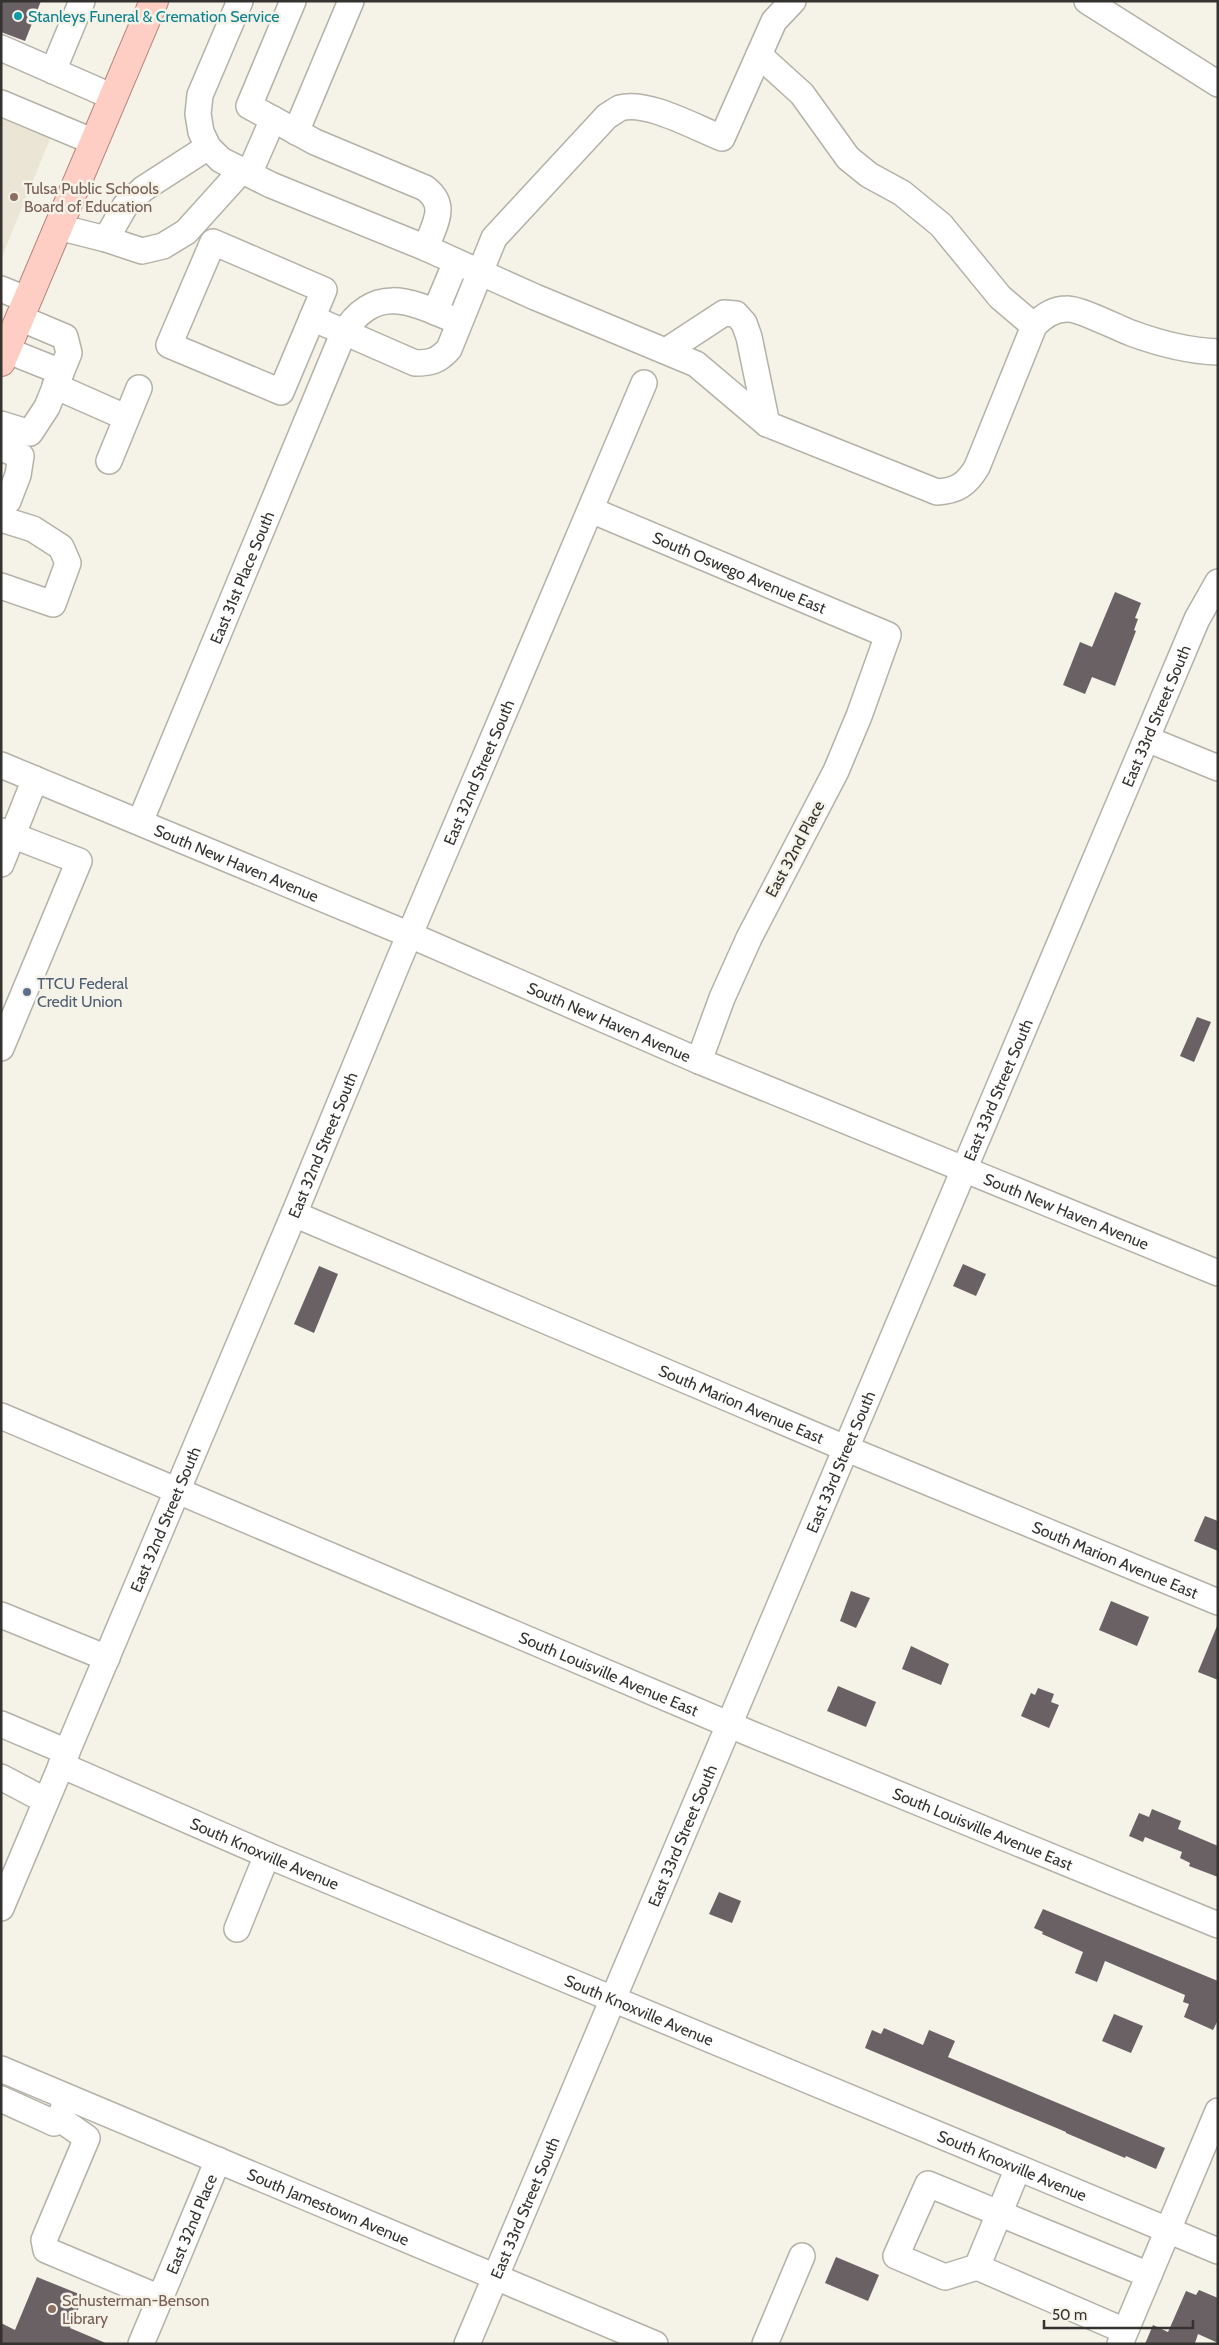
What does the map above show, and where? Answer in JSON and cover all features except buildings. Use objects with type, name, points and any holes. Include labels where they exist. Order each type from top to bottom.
[{"type":"main road","points":[[4,356],[154,1]]},
{"type":"street","points":[[53,71],[82,1]]},
{"type":"street","points":[[240,1],[200,95],[198,114],[200,132],[208,147],[221,160],[245,172],[480,271],[535,297],[696,364],[767,424],[922,488],[937,492],[950,491],[960,487],[971,478],[1034,326],[1042,317],[1054,311],[1069,308],[1133,334],[1172,345],[1218,352]]},
{"type":"street","points":[[292,1],[249,106],[315,142],[425,188],[436,196],[440,208],[426,248]]},
{"type":"street","points":[[296,132],[350,1]]},
{"type":"street","points":[[312,318],[343,334],[415,363],[428,363],[439,360],[449,349],[494,238],[607,116],[620,108],[636,107],[653,111],[722,138],[774,21],[793,1]]},
{"type":"street","points":[[1087,1],[1218,84]]},
{"type":"street","points":[[1,48],[114,97]]},
{"type":"street","points":[[759,55],[802,94],[848,158],[869,175],[902,193],[941,225],[1000,297],[1034,326]]},
{"type":"street","points":[[1,103],[94,142]]},
{"type":"street","points":[[58,227],[106,239],[142,251],[163,246],[186,232],[245,172],[273,119]]},
{"type":"street","points":[[106,239],[125,206],[143,189],[208,147]]},
{"type":"street","points":[[213,242],[324,290],[312,318],[281,392],[169,345],[213,242]]},
{"type":"street","points":[[435,312],[456,262]]},
{"type":"street","points":[[1,289],[24,309],[65,337],[69,353],[47,407],[30,433],[1,424]]},
{"type":"street","name":"East 31st Place South","points":[[140,822],[343,334],[361,310],[376,304],[399,301],[416,304],[459,322]]},
{"type":"street","points":[[666,351],[718,316],[724,313],[736,314],[744,323],[749,337],[767,424]]},
{"type":"street","points":[[4,356],[58,379],[125,417]]},
{"type":"street","name":"East 32nd Street South","points":[[1,1908],[644,383]]},
{"type":"street","points":[[109,461],[125,417],[139,388]]},
{"type":"street","points":[[1,448],[21,456],[18,475],[8,501],[1,498]]},
{"type":"street","name":"South Oswego Avenue East","points":[[591,510],[888,635]]},
{"type":"street","points":[[1,519],[33,529],[61,547],[68,563],[53,604],[1,586]]},
{"type":"street","name":"East 33rd Street South","points":[[467,2344],[1197,619],[1218,582]]},
{"type":"street","name":"East 32nd Place","points":[[698,1061],[722,998],[749,938],[836,772],[860,716],[888,635]]},
{"type":"street","points":[[1147,739],[1218,768]]},
{"type":"street","name":"South New Haven Avenue","points":[[1,765],[410,935],[698,1061],[1218,1273]]},
{"type":"street","points":[[1,864],[7,833],[35,779]]},
{"type":"street","points":[[1,1048],[79,861],[7,833]]},
{"type":"street","name":"South Marion Avenue East","points":[[294,1214],[845,1448],[1218,1602]]},
{"type":"street","name":"South Louisville Avenue East","points":[[1,1416],[729,1725],[1218,1925]]},
{"type":"street","points":[[1,1615],[107,1658]]},
{"type":"street","name":"South Knoxville Avenue","points":[[1,1724],[64,1759],[267,1855],[1218,2252]]},
{"type":"street","points":[[1,1777],[46,1801]]},
{"type":"street","points":[[237,1929],[267,1855]]},
{"type":"street","name":"South Jamestown Avenue","points":[[1,2069],[64,2108],[102,2111],[655,2344]]},
{"type":"street","points":[[1,2099],[54,2123],[64,2108],[87,2138]]},
{"type":"street","points":[[102,2111],[87,2138],[44,2240],[46,2250],[160,2298]]},
{"type":"street","points":[[1148,2275],[928,2184],[896,2256],[945,2277],[977,2267],[1123,2337],[1218,2111]]},
{"type":"street","name":"East 32nd Place","points":[[141,2344],[218,2160]]},
{"type":"street","points":[[977,2267],[1018,2168]]},
{"type":"street","points":[[765,2344],[802,2256]]},
{"type":"shaded area","name":"Tulsa Public Schools Board of Education","points":[[1,113],[52,134],[1,259]]},
{"type":"place","name":"Stanleys Funeral & Cremation Service","points":[[18,16]]},
{"type":"place","name":"Tulsa Public Schools Board of Education","points":[[14,197]]},
{"type":"place","name":"TTCU Federal Credit Union","points":[[27,992]]},
{"type":"place","name":"Schusterman-Benson Library","points":[[52,2309]]}]
